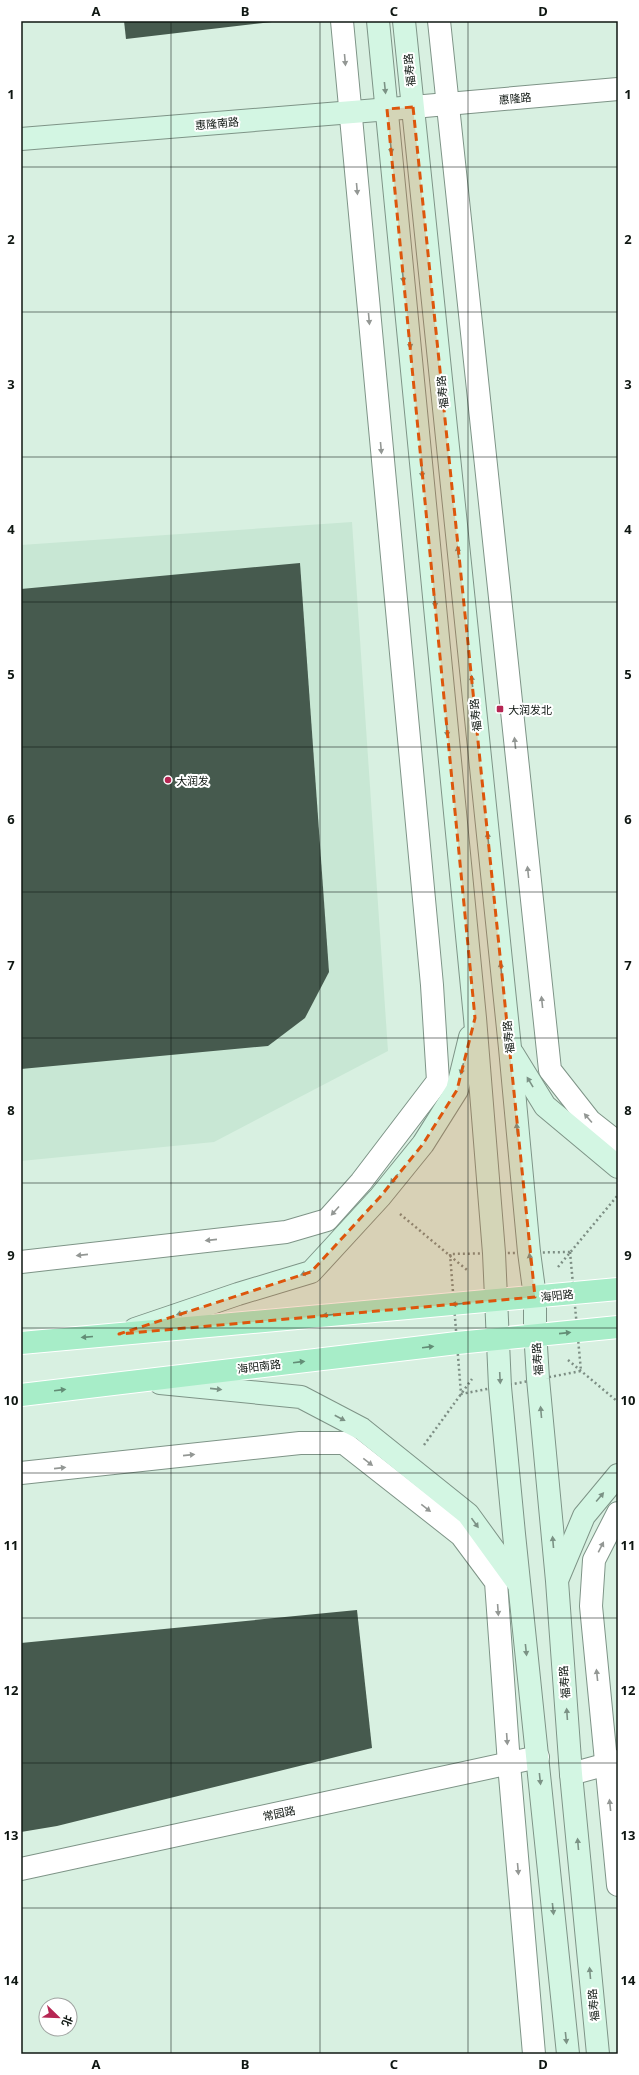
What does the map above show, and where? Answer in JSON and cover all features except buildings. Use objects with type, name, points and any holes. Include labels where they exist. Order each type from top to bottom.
[{"type":"main road","points":[[378,21],[474,1018],[496,1301],[500,1387],[568,2054]]},
{"type":"main road","name":"福寿路","points":[[404,21],[510,1048],[529,1252],[535,1297],[535,1335],[557,1581],[571,1774],[598,2054]]},
{"type":"main road","name":"惠隆南路","points":[[21,139],[413,107]]},
{"type":"main road","points":[[119,1334],[238,1294],[311,1272],[380,1197],[423,1144],[457,1090],[474,1018]]},
{"type":"main road","points":[[510,1048],[545,1106],[618,1167]]},
{"type":"main road","name":"海阳路","points":[[496,1301],[618,1289]]},
{"type":"main road","points":[[21,1343],[496,1301]]},
{"type":"main road","points":[[498,1339],[618,1327]]},
{"type":"main road","name":"海阳南路","points":[[21,1394],[498,1339]]},
{"type":"main road","points":[[135,1381],[301,1397],[362,1429],[468,1514],[519,1584]]},
{"type":"main road","points":[[557,1581],[584,1516],[618,1475]]},
{"type":"street","points":[[21,1262],[286,1232],[327,1220],[361,1182],[438,1081],[431,977],[342,21]]},
{"type":"street","points":[[439,21],[550,1070],[590,1121],[618,1143]]},
{"type":"street","name":"惠隆路","points":[[413,107],[618,89]]},
{"type":"street","points":[[21,1472],[300,1443],[344,1443],[461,1535],[496,1582],[509,1764],[534,2054]]},
{"type":"street","points":[[618,1514],[594,1560],[591,1606],[612,1762],[618,1885]]},
{"type":"street","name":"常园路","points":[[21,1869],[538,1757]]},
{"type":"street","points":[[571,1774],[612,1762]]},
{"type":"path","points":[[570,1252],[618,1195]]},
{"type":"path","points":[[380,1197],[450,1254]]},
{"type":"path","points":[[581,1370],[618,1402]]},
{"type":"path","points":[[408,1466],[461,1394]]},
{"type":"highlighted area","points":[[413,107],[535,1297],[119,1334],[311,1272],[380,1197],[423,1144],[457,1090],[475,1018],[387,109]]},
{"type":"shaded area","name":"大润发","points":[[352,522],[388,1051],[214,1142],[21,1161],[21,545]]},
{"type":"place","name":"大润发北","points":[[500,709]]},
{"type":"place","name":"大润发","points":[[168,780]]}]
